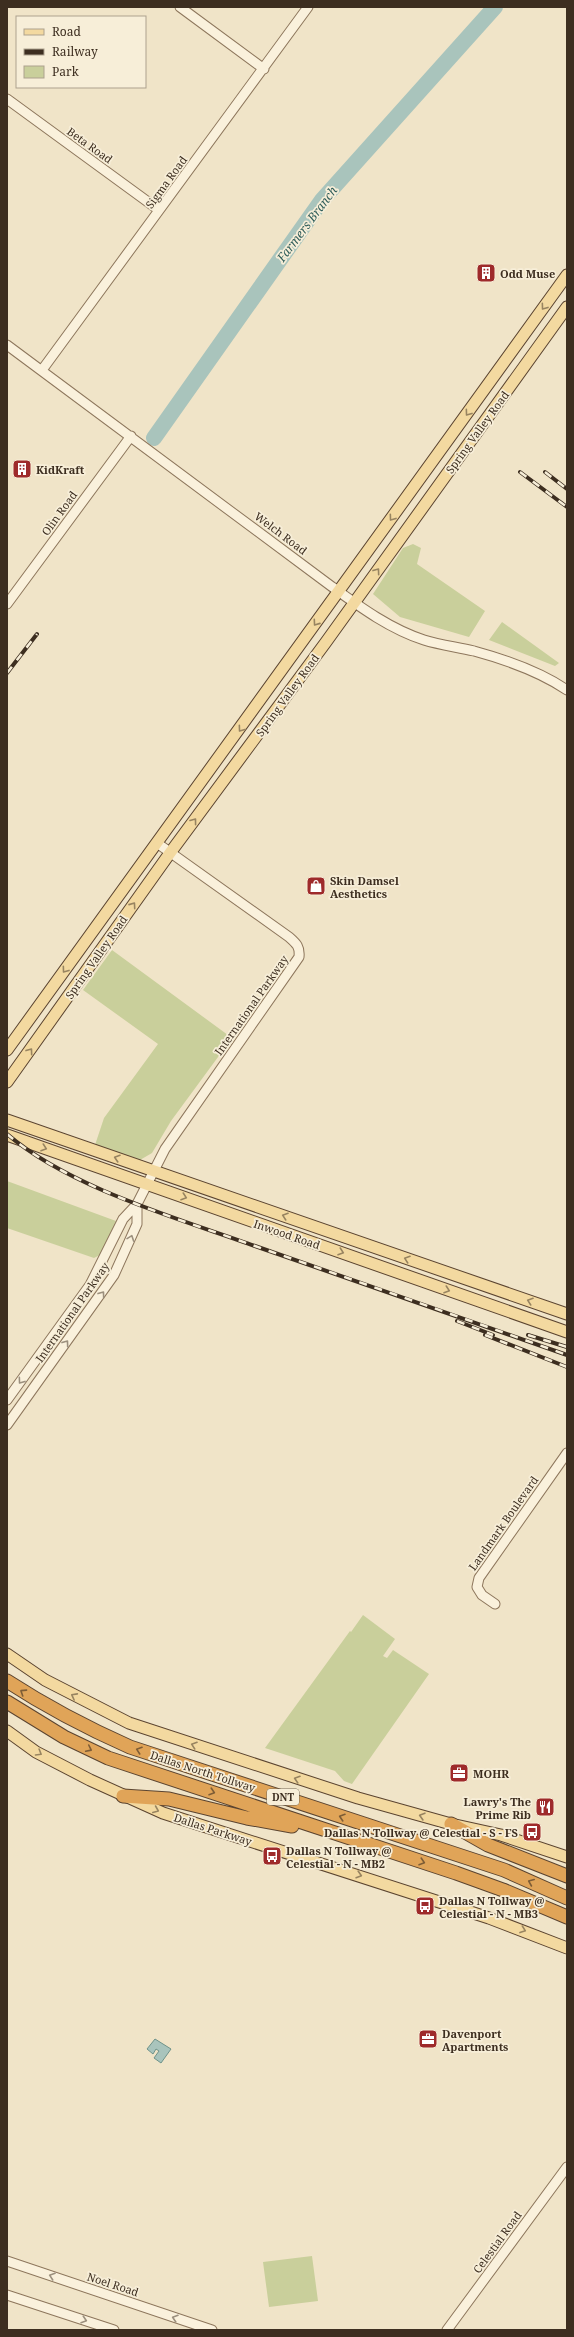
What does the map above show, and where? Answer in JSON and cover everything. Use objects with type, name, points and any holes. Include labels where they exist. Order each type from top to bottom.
[{"type":"highway","name":"Dallas North Tollway","points":[[7,1681],[43,1704],[80,1724],[130,1747],[504,1870],[567,1898]]},
{"type":"highway","name":"Dallas North Tollway","points":[[7,1702],[64,1737],[108,1758],[503,1890],[567,1917]]},
{"type":"highway","points":[[123,1796],[169,1799],[247,1818],[332,1832]]},
{"type":"highway","points":[[451,1824],[488,1845],[567,1876]]},
{"type":"main road","name":"Spring Valley Road","points":[[7,1050],[567,276]]},
{"type":"main road","name":"Spring Valley Road","points":[[7,1082],[170,853],[354,603],[567,307]]},
{"type":"main road","points":[[500,368],[515,379]]},
{"type":"main road","points":[[87,938],[102,949]]},
{"type":"main road","name":"Inwood Road","points":[[7,1120],[155,1169],[567,1314]]},
{"type":"main road","name":"Inwood Road","points":[[7,1135],[567,1332]]},
{"type":"main road","points":[[358,1258],[363,1243]]},
{"type":"main road","points":[[7,1654],[44,1680],[129,1723],[346,1795],[451,1824],[501,1835],[567,1857]]},
{"type":"main road","name":"Dallas Parkway","points":[[7,1731],[36,1752],[123,1796],[163,1813],[489,1918],[567,1948]]},
{"type":"street","points":[[180,7],[264,69]]},
{"type":"street","name":"Sigma Road","points":[[42,370],[308,7]]},
{"type":"street","name":"Beta Road","points":[[7,99],[159,210]]},
{"type":"street","name":"Welch Road","points":[[7,345],[354,603],[400,631],[424,640],[474,651],[513,663],[536,672],[567,690]]},
{"type":"street","name":"Olin Road","points":[[7,604],[130,436]]},
{"type":"street","name":"International Parkway","points":[[7,1400],[90,1285],[123,1219],[137,1204],[165,1149],[294,966],[300,951],[297,944],[289,937],[157,843]]},
{"type":"street","name":"International Parkway","points":[[7,1425],[114,1274],[136,1224],[137,1204]]},
{"type":"street","name":"Landmark Boulevard","points":[[495,1604],[482,1595],[477,1587],[478,1578],[567,1453]]},
{"type":"street","name":"Celestial Road","points":[[447,2330],[567,2168]]},
{"type":"street","name":"Noel Road","points":[[7,2261],[212,2330]]},
{"type":"street","points":[[7,2295],[114,2330]]},
{"type":"green space","points":[[413,544],[421,548],[417,564],[485,611],[469,637],[400,617],[373,594],[403,548]]},
{"type":"green space","points":[[502,622],[559,663],[555,666],[489,640]]},
{"type":"green space","points":[[112,950],[232,1038],[171,1121],[152,1153],[140,1160],[95,1145],[104,1118],[158,1044],[83,990]]},
{"type":"green space","points":[[7,1181],[116,1221],[100,1255],[94,1258],[7,1228]]},
{"type":"green space","points":[[363,1615],[395,1639],[383,1656],[387,1658],[393,1650],[429,1674],[352,1784],[344,1781],[335,1771],[265,1748]]},
{"type":"green space","points":[[312,2256],[318,2301],[269,2307],[263,2262]]},
{"type":"water","points":[[155,2039],[171,2049],[161,2063],[154,2058],[159,2051],[156,2049],[153,2054],[147,2049]]},
{"type":"waterway","name":"Farmers Branch","points":[[154,438],[322,200],[495,7]]},
{"type":"railway","points":[[520,472],[567,507]]},
{"type":"railway","points":[[545,472],[567,489]]},
{"type":"railway","points":[[7,673],[37,634]]},
{"type":"railway","points":[[7,1134],[33,1153],[61,1170],[125,1200],[567,1355]]},
{"type":"railway","points":[[457,1321],[493,1335]]},
{"type":"railway","points":[[485,1335],[567,1367]]},
{"type":"railway","points":[[528,1335],[567,1347]]},
{"type":"place","name":"Odd Muse","points":[[486,273]]},
{"type":"place","name":"KidKraft","points":[[22,469]]},
{"type":"place","name":"Skin Damsel Aesthetics","points":[[316,886]]},
{"type":"place","name":"MOHR","points":[[459,1773]]},
{"type":"place","name":"Lawry's The Prime Rib","points":[[545,1807]]},
{"type":"place","name":"Dallas N Tollway @ Celestial - S - FS","points":[[532,1832]]},
{"type":"place","name":"Dallas N Tollway @ Celestial - N - MB2","points":[[272,1856]]},
{"type":"place","name":"Dallas N Tollway @ Celestial - N - MB3","points":[[425,1906]]},
{"type":"place","name":"Davenport Apartments","points":[[428,2039]]}]
